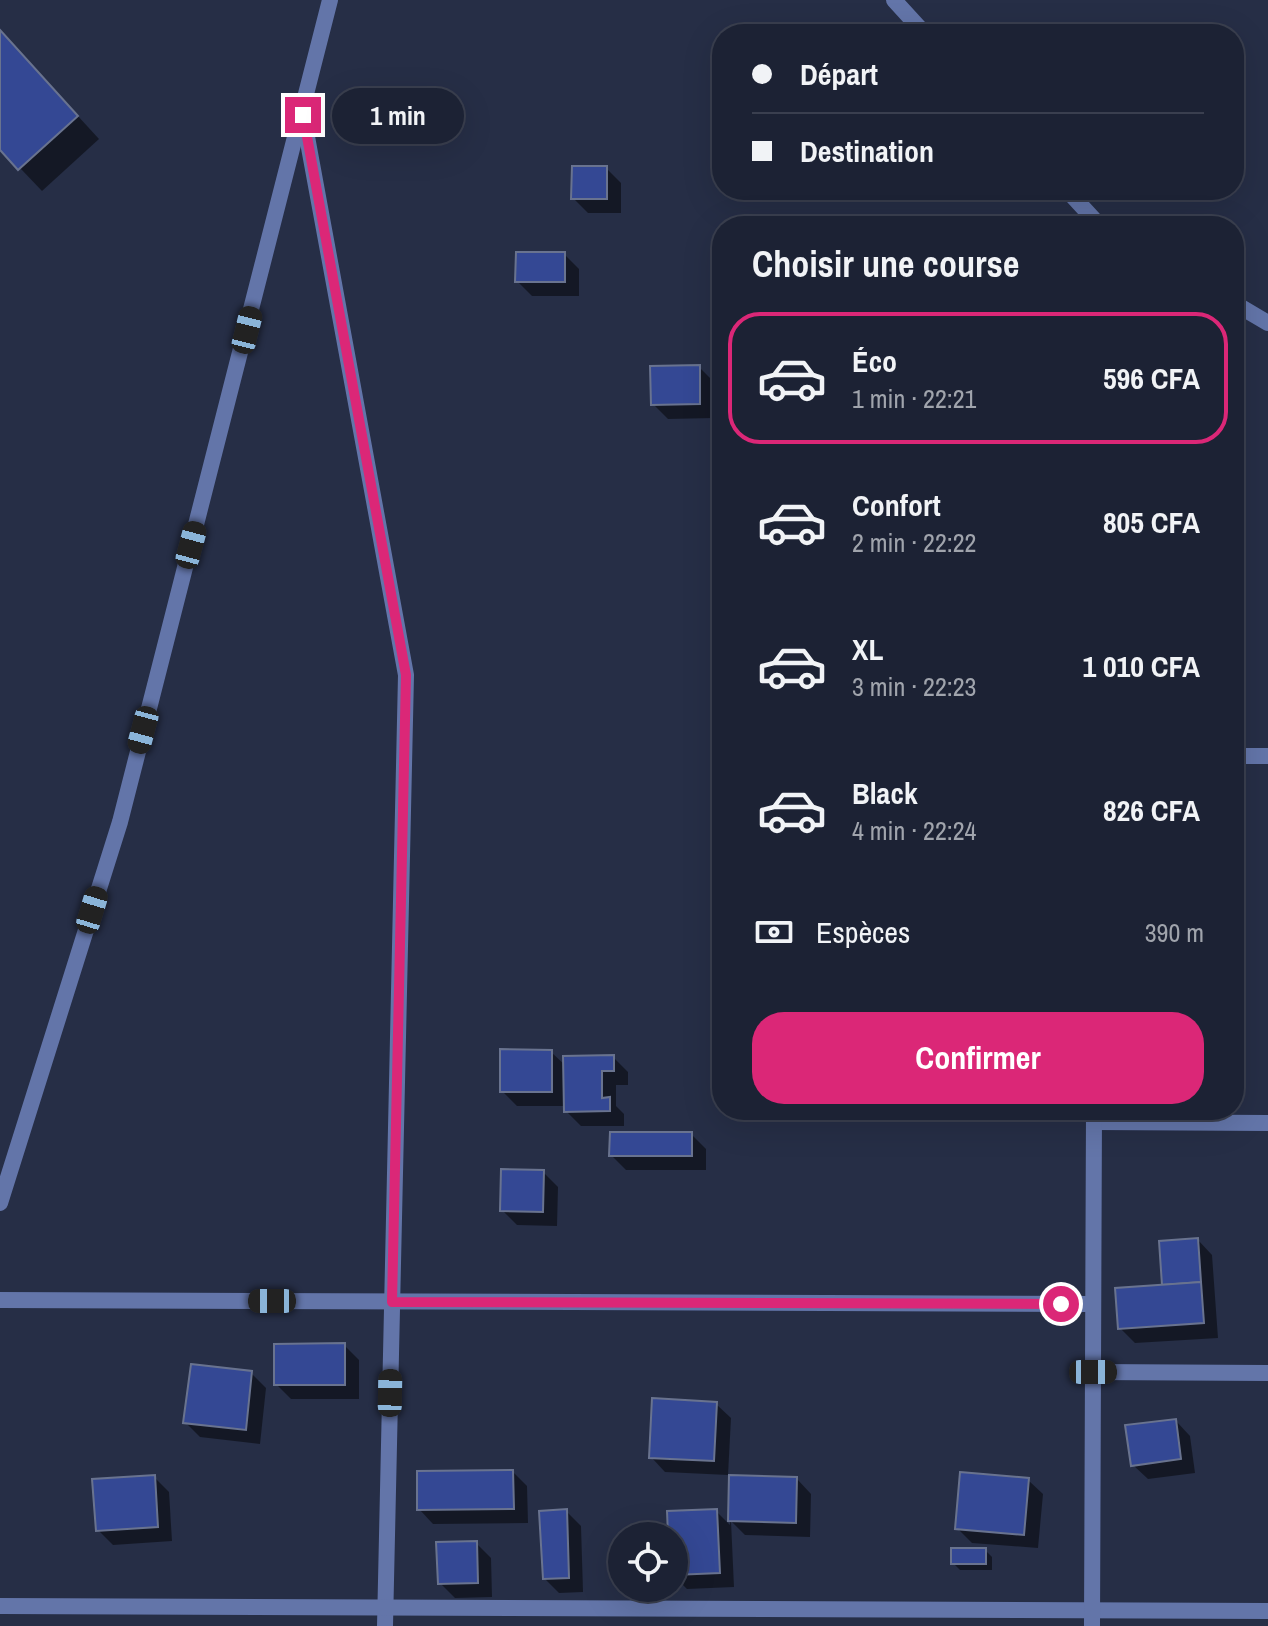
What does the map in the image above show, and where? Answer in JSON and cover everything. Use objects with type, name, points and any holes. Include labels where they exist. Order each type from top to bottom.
[{"type":"street","points":[[0,1203],[120,822],[330,0]]},
{"type":"street","points":[[894,0],[916,24]]},
{"type":"street","points":[[303,115],[406,675],[385,1626]]},
{"type":"street","points":[[1076,200],[1091,216]]},
{"type":"street","points":[[1244,309],[1268,323]]},
{"type":"street","points":[[1244,756],[1268,756]]},
{"type":"street","points":[[1092,1618],[1094,1120]]},
{"type":"street","points":[[1193,1120],[1268,1123]]},
{"type":"street","points":[[0,1300],[1093,1304]]},
{"type":"street","points":[[1093,1372],[1268,1373]]},
{"type":"street","points":[[0,1606],[386,1607],[1092,1618],[1268,1611]]},
{"type":"building","points":[[0,30],[78,116],[18,170],[0,150]]},
{"type":"building","points":[[572,166],[607,166],[607,199],[571,199]]},
{"type":"building","points":[[516,252],[565,252],[565,282],[515,282]]},
{"type":"building","points":[[700,365],[700,404],[651,405],[650,366]]},
{"type":"building","points":[[500,1049],[552,1050],[552,1092],[500,1092]]},
{"type":"building","points":[[614,1055],[614,1071],[602,1071],[602,1098],[610,1097],[610,1111],[564,1112],[563,1056]]},
{"type":"building","points":[[610,1132],[692,1132],[692,1156],[609,1156]]},
{"type":"building","points":[[501,1169],[544,1170],[543,1212],[500,1211]]},
{"type":"building","points":[[1198,1238],[1201,1282],[1162,1285],[1159,1241]]},
{"type":"building","points":[[1201,1282],[1204,1323],[1118,1329],[1115,1288]]},
{"type":"building","points":[[345,1343],[345,1385],[274,1385],[274,1344]]},
{"type":"building","points":[[191,1364],[252,1371],[246,1430],[183,1423]]},
{"type":"building","points":[[652,1398],[717,1402],[714,1461],[649,1458]]},
{"type":"building","points":[[1176,1419],[1181,1459],[1131,1466],[1125,1425]]},
{"type":"building","points":[[513,1470],[514,1509],[417,1510],[417,1471]]},
{"type":"building","points":[[960,1472],[1029,1478],[1024,1535],[955,1529]]},
{"type":"building","points":[[155,1475],[158,1527],[96,1531],[92,1479]]},
{"type":"building","points":[[729,1475],[797,1477],[796,1523],[728,1521]]},
{"type":"building","points":[[567,1509],[569,1578],[543,1579],[539,1511]]},
{"type":"building","points":[[717,1509],[720,1573],[688,1574],[688,1522],[667,1522],[667,1511]]},
{"type":"building","points":[[477,1541],[478,1583],[438,1584],[436,1542]]},
{"type":"building","points":[[951,1548],[986,1548],[986,1564],[951,1564]]},
{"type":"route","points":[[303,115],[406,675],[392,1302],[1061,1304]]}]
